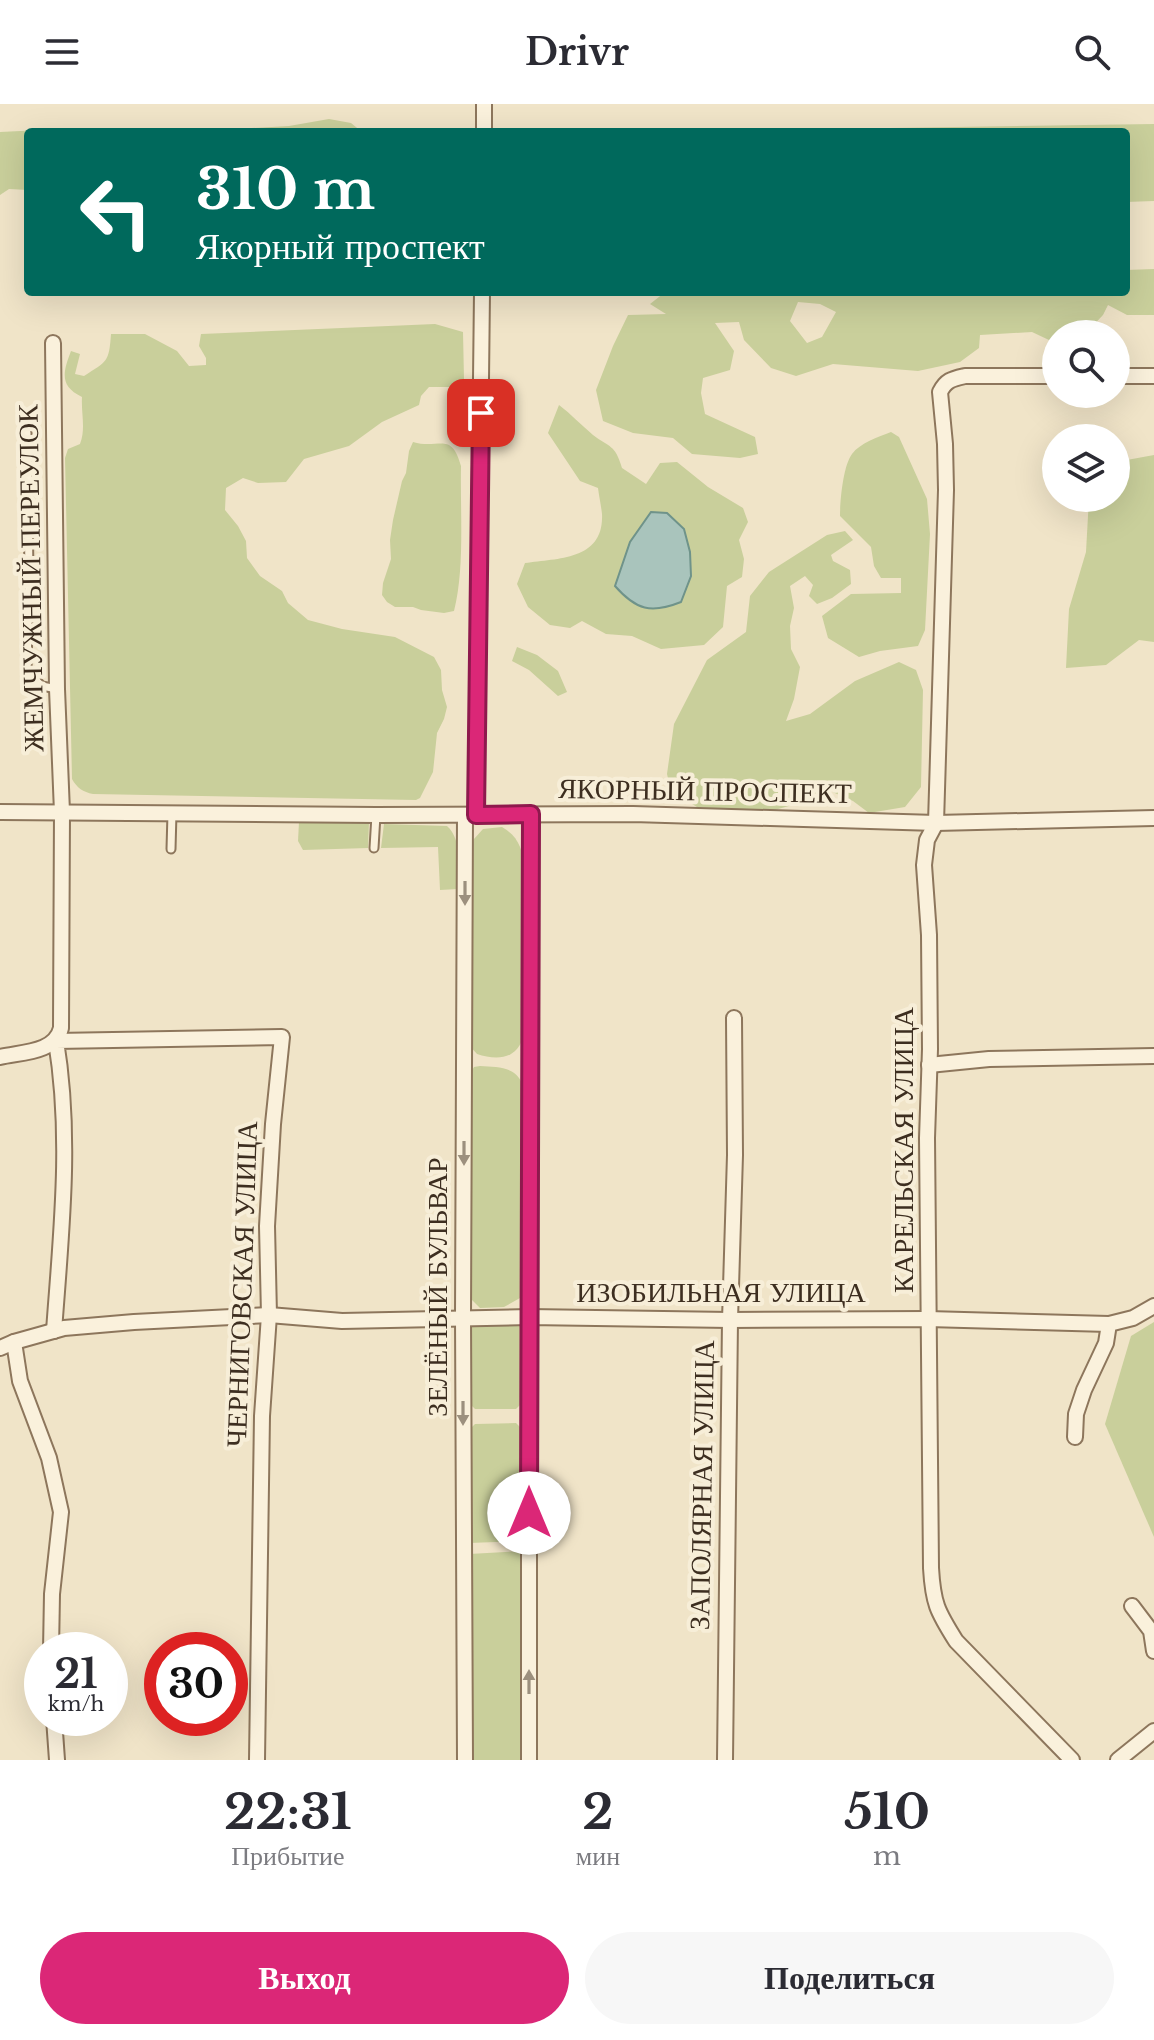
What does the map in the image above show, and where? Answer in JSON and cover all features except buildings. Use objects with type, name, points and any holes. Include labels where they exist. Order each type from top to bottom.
[{"type":"street","points":[[484,104],[484,128]]},
{"type":"street","name":"ЗЕЛЁНЫЙ БУЛЬВАР","points":[[465,1760],[463,1317],[482,296]]},
{"type":"street","name":"ЖЕМЧУЖНЫЙ ПЕРЕУЛОК","points":[[53,343],[57,689],[62,812],[61,1028],[56,1041],[63,1097],[65,1181],[54,1331]]},
{"type":"street","name":"КАРЕЛЬСКАЯ УЛИЦА","points":[[1042,376],[965,376],[950,379],[940,392],[946,490],[936,823],[927,840],[924,865],[929,935],[928,1319],[933,1597],[956,1641],[1072,1760]]},
{"type":"street","points":[[1130,376],[1154,376]]},
{"type":"street","name":"ЯКОРНЫЙ ПРОСПЕКТ","points":[[0,812],[633,814],[936,823],[1154,818]]},
{"type":"street","points":[[529,1760],[531,814]]},
{"type":"street","name":"ЗАПОЛЯРНАЯ УЛИЦА","points":[[725,1760],[735,1155],[734,1018]]},
{"type":"street","name":"ЧЕРНИГОВСКАЯ УЛИЦА","points":[[56,1041],[282,1037],[267,1226],[269,1315],[262,1416],[257,1760]]},
{"type":"street","points":[[0,1057],[46,1047],[56,1041]]},
{"type":"street","points":[[929,1065],[989,1059],[1154,1056]]},
{"type":"street","points":[[1075,1437],[1076,1414],[1106,1343],[1109,1324],[1133,1318],[1154,1306]]},
{"type":"street","name":"ИЗОБИЛЬНАЯ УЛИЦА","points":[[7,1345],[64,1328],[269,1315],[342,1321],[529,1317],[928,1319],[1109,1324]]},
{"type":"street","points":[[7,1345],[49,1458],[61,1512],[51,1632]]},
{"type":"street","points":[[1132,1606],[1151,1631],[1154,1651]]},
{"type":"street","points":[[1118,1760],[1154,1731]]},
{"type":"street","points":[[55,1736],[57,1760]]},
{"type":"lane","points":[[27,433],[27,672],[42,686],[57,689]]},
{"type":"lane","points":[[171,849],[172,813]]},
{"type":"lane","points":[[374,848],[376,815]]},
{"type":"green space","points":[[329,119],[351,123],[357,128],[253,128]]},
{"type":"green space","points":[[1154,124],[1154,201],[1130,202],[1130,128],[891,128]]},
{"type":"green space","points":[[24,131],[24,190],[9,189],[0,195],[0,132]]},
{"type":"green space","points":[[1154,269],[1154,315],[1127,315],[1108,305],[1098,320],[1042,320],[1042,337],[1032,332],[980,335],[979,348],[960,362],[918,371],[833,364],[796,376],[771,368],[744,340],[739,322],[715,323],[734,351],[730,370],[703,378],[701,393],[705,414],[755,437],[758,454],[740,458],[692,454],[673,438],[633,433],[603,421],[596,390],[628,315],[666,314],[650,304],[660,296],[1130,296],[1130,270]],"holes":[[[798,302],[820,304],[836,312],[822,337],[807,343],[790,321]]]},
{"type":"green space","points":[[435,324],[463,332],[464,379],[458,387],[429,387],[421,396],[419,405],[382,422],[349,446],[304,459],[286,482],[258,483],[243,478],[226,488],[225,510],[246,541],[247,558],[260,576],[282,591],[288,603],[308,620],[395,637],[434,657],[441,670],[447,707],[437,733],[433,772],[420,798],[93,794],[81,789],[72,779],[65,458],[68,449],[80,444],[83,427],[82,397],[69,388],[65,378],[71,351],[80,354],[75,374],[84,376],[105,360],[111,334],[145,334],[177,351],[189,366],[206,365],[206,358],[199,346],[201,334]]},
{"type":"green space","points":[[559,405],[611,447],[622,468],[646,484],[660,463],[677,462],[708,487],[743,508],[748,522],[739,540],[744,559],[742,577],[727,586],[723,627],[704,645],[661,649],[632,636],[606,634],[582,621],[570,628],[550,625],[528,607],[517,584],[525,563],[577,554],[596,540],[601,529],[598,488],[580,481],[548,433]]},
{"type":"green space","points":[[891,432],[899,437],[927,499],[930,534],[925,630],[918,646],[859,657],[828,638],[822,616],[851,594],[901,593],[901,578],[881,578],[874,566],[871,547],[840,516],[844,475],[852,454],[864,444]]},
{"type":"green space","points":[[413,442],[448,445],[453,448],[461,466],[461,558],[454,611],[444,613],[395,607],[382,595],[391,559],[393,520]]},
{"type":"green space","points":[[1154,455],[1154,642],[1139,640],[1106,665],[1066,668],[1069,609],[1086,552],[1088,512],[1130,512],[1130,459]]},
{"type":"green space","points":[[845,531],[853,540],[831,555],[833,561],[850,570],[851,584],[832,598],[817,604],[809,596],[813,585],[805,576],[790,586],[794,608],[790,626],[791,649],[800,667],[786,721],[810,714],[855,681],[899,662],[916,670],[923,690],[921,787],[905,807],[869,813],[853,801],[828,790],[764,813],[697,807],[671,791],[667,774],[674,724],[707,660],[746,632],[750,596],[769,572],[827,535]]},
{"type":"green space","points":[[517,647],[537,655],[558,671],[567,692],[558,696],[529,670],[512,661]]},
{"type":"green space","points":[[299,822],[369,822],[368,848],[303,850],[298,841]]},
{"type":"green space","points":[[384,824],[447,826],[458,847],[458,889],[440,890],[438,847],[381,848]]},
{"type":"green space","points":[[502,827],[519,844],[525,868],[522,1040],[509,1055],[491,1057],[477,1054],[469,1045],[472,846],[483,829]]},
{"type":"green space","points":[[474,1067],[510,1070],[522,1083],[521,1291],[520,1298],[504,1307],[480,1308],[470,1295],[469,1076]]},
{"type":"green space","points":[[1154,1322],[1154,1537],[1105,1424],[1131,1336]]},
{"type":"green space","points":[[520,1323],[521,1404],[516,1409],[475,1409],[469,1403],[469,1324]]},
{"type":"green space","points":[[516,1423],[520,1427],[520,1541],[469,1543],[471,1428],[475,1424]]},
{"type":"green space","points":[[521,1551],[522,1760],[471,1760],[469,1554]]},
{"type":"water","points":[[651,512],[667,513],[684,529],[690,552],[691,576],[681,602],[652,609],[637,605],[615,586],[630,542]]},
{"type":"route","points":[[481,413],[476,815],[531,814],[529,1513]]}]
